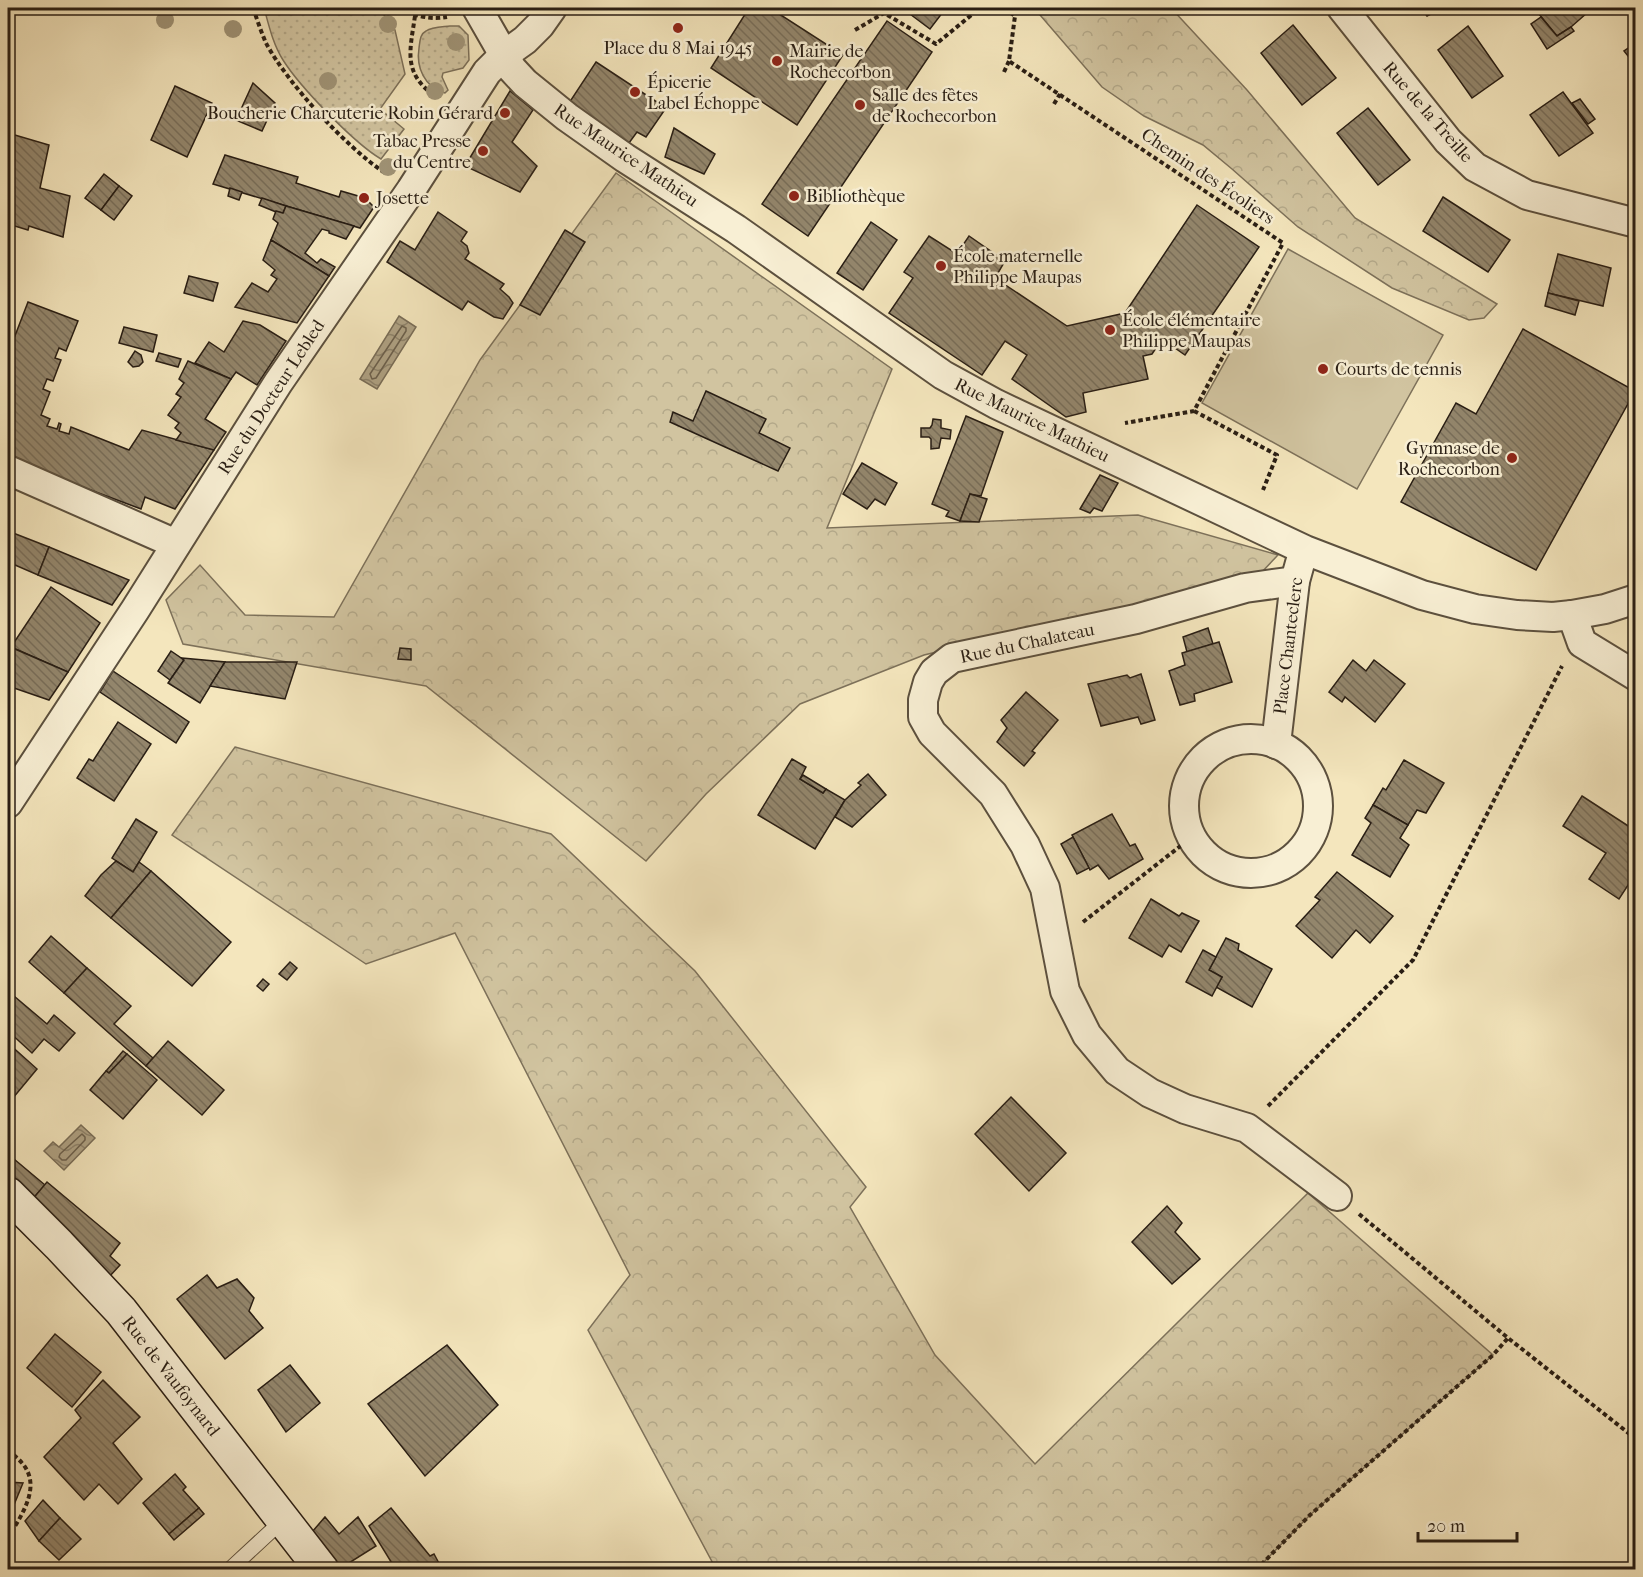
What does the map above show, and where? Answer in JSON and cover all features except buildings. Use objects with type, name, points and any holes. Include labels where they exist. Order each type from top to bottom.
[{"type":"street","name":"Rue du Docteur Lebled","points":[[8,802],[278,383],[411,190],[487,72],[504,55],[525,40],[552,8]]},
{"type":"street","name":"Rue de la Treille","points":[[1342,8],[1448,141],[1475,167],[1502,184],[1527,195],[1635,223]]},
{"type":"street","name":"Rue Maurice Mathieu","points":[[467,11],[525,83],[567,117],[625,158],[736,229],[943,375],[996,404],[1305,550],[1422,595],[1475,609],[1517,615],[1572,615],[1605,609],[1635,599]]},
{"type":"street","points":[[8,470],[176,544]]},
{"type":"street","name":"Place Chanteclerc","points":[[1276,744],[1295,581],[1305,550]]},
{"type":"street","name":"Rue du Chalateau","points":[[1295,581],[1245,588],[1136,619],[952,658],[934,672],[928,682],[923,700],[923,717],[932,733],[993,794],[1025,845],[1046,888],[1065,991],[1087,1035],[1117,1071],[1150,1093],[1185,1109],[1247,1128],[1337,1196]]},
{"type":"street","points":[[1572,615],[1582,643],[1635,676]]},
{"type":"street","points":[[1255,739],[1276,744],[1296,755],[1310,773],[1318,795],[1318,817],[1311,839],[1297,857],[1277,869],[1255,874],[1233,872],[1213,862],[1197,847],[1192,837],[1187,828],[1183,806],[1187,784],[1197,765],[1214,750],[1233,741],[1255,739]]},
{"type":"street","name":"Rue de Vaufoynard","points":[[8,1194],[121,1311],[322,1569]]},
{"type":"lane","points":[[229,1569],[283,1520]]},
{"type":"path","points":[[253,8],[266,42],[296,86],[339,133],[374,165],[411,190]]},
{"type":"path","points":[[400,8],[415,16],[438,18],[467,11]]},
{"type":"path","points":[[855,30],[884,12],[936,44],[980,8]]},
{"type":"path","points":[[1004,8],[1015,16],[1010,61],[1004,72]]},
{"type":"path","points":[[415,16],[411,49],[412,72],[424,88],[461,115]]},
{"type":"path","name":"Chemin des Écoliers","points":[[1010,61],[1283,243],[1194,411]]},
{"type":"path","points":[[1054,104],[1060,94]]},
{"type":"path","points":[[1125,423],[1194,411],[1278,455],[1263,490]]},
{"type":"path","points":[[1247,1128],[1413,960],[1572,645],[1572,615]]},
{"type":"path","points":[[1056,942],[1192,837]]},
{"type":"path","points":[[1337,1196],[1635,1439]]},
{"type":"path","points":[[1256,1569],[1310,1515],[1493,1355],[1509,1338]]},
{"type":"path","points":[[8,1450],[22,1463],[31,1486],[28,1501],[8,1538]]},
{"type":"green space","points":[[264,8],[379,8],[395,30],[405,74],[380,109],[404,129],[381,159],[343,128],[314,99],[291,71],[277,48]]},
{"type":"green space","points":[[1034,8],[1171,8],[1247,90],[1355,218],[1497,304],[1484,318],[1469,320],[1392,288],[1298,227],[1203,145],[1144,116],[1102,87]]},
{"type":"green space","points":[[459,26],[468,35],[469,60],[463,68],[443,73],[442,77],[448,90],[445,93],[427,81],[420,69],[418,55],[424,32]]},
{"type":"green space","points":[[616,173],[892,369],[827,528],[1138,515],[1278,555],[1259,575],[924,655],[800,704],[706,794],[646,861],[426,686],[183,644],[166,600],[200,565],[245,615],[334,617],[480,360]]},
{"type":"green space","name":"Courts de tennis","points":[[1288,249],[1443,335],[1357,489],[1202,403]]},
{"type":"green space","points":[[235,747],[551,834],[695,971],[866,1187],[850,1207],[935,1355],[1035,1464],[1308,1193],[1493,1355],[1310,1515],[1257,1569],[716,1569],[588,1330],[630,1275],[455,933],[366,964],[172,835]]},
{"type":"water","points":[[399,316],[416,327],[377,389],[360,379]]},
{"type":"water","points":[[81,1125],[95,1138],[64,1170],[44,1151],[53,1142],[59,1147]]},
{"type":"place","name":"Place du 8 Mai 1945","points":[[678,28]]},
{"type":"place","name":"Mairie de Rochecorbon","points":[[777,61]]},
{"type":"place","name":"Épicerie Label Échoppe","points":[[635,92]]},
{"type":"place","name":"Salle des fêtes de Rochecorbon","points":[[860,105]]},
{"type":"place","name":"Boucherie Charcuterie Robin Gérard","points":[[505,113]]},
{"type":"place","name":"Tabac Presse du Centre","points":[[483,151]]},
{"type":"place","name":"Bibliothèque","points":[[794,196]]},
{"type":"place","name":"Josette","points":[[364,198]]},
{"type":"place","name":"École maternelle Philippe Maupas","points":[[941,266]]},
{"type":"place","name":"École élémentaire Philippe Maupas","points":[[1110,330]]},
{"type":"place","name":"Courts de tennis","points":[[1323,369]]},
{"type":"place","name":"Gymnase de Rochecorbon","points":[[1512,458]]}]
